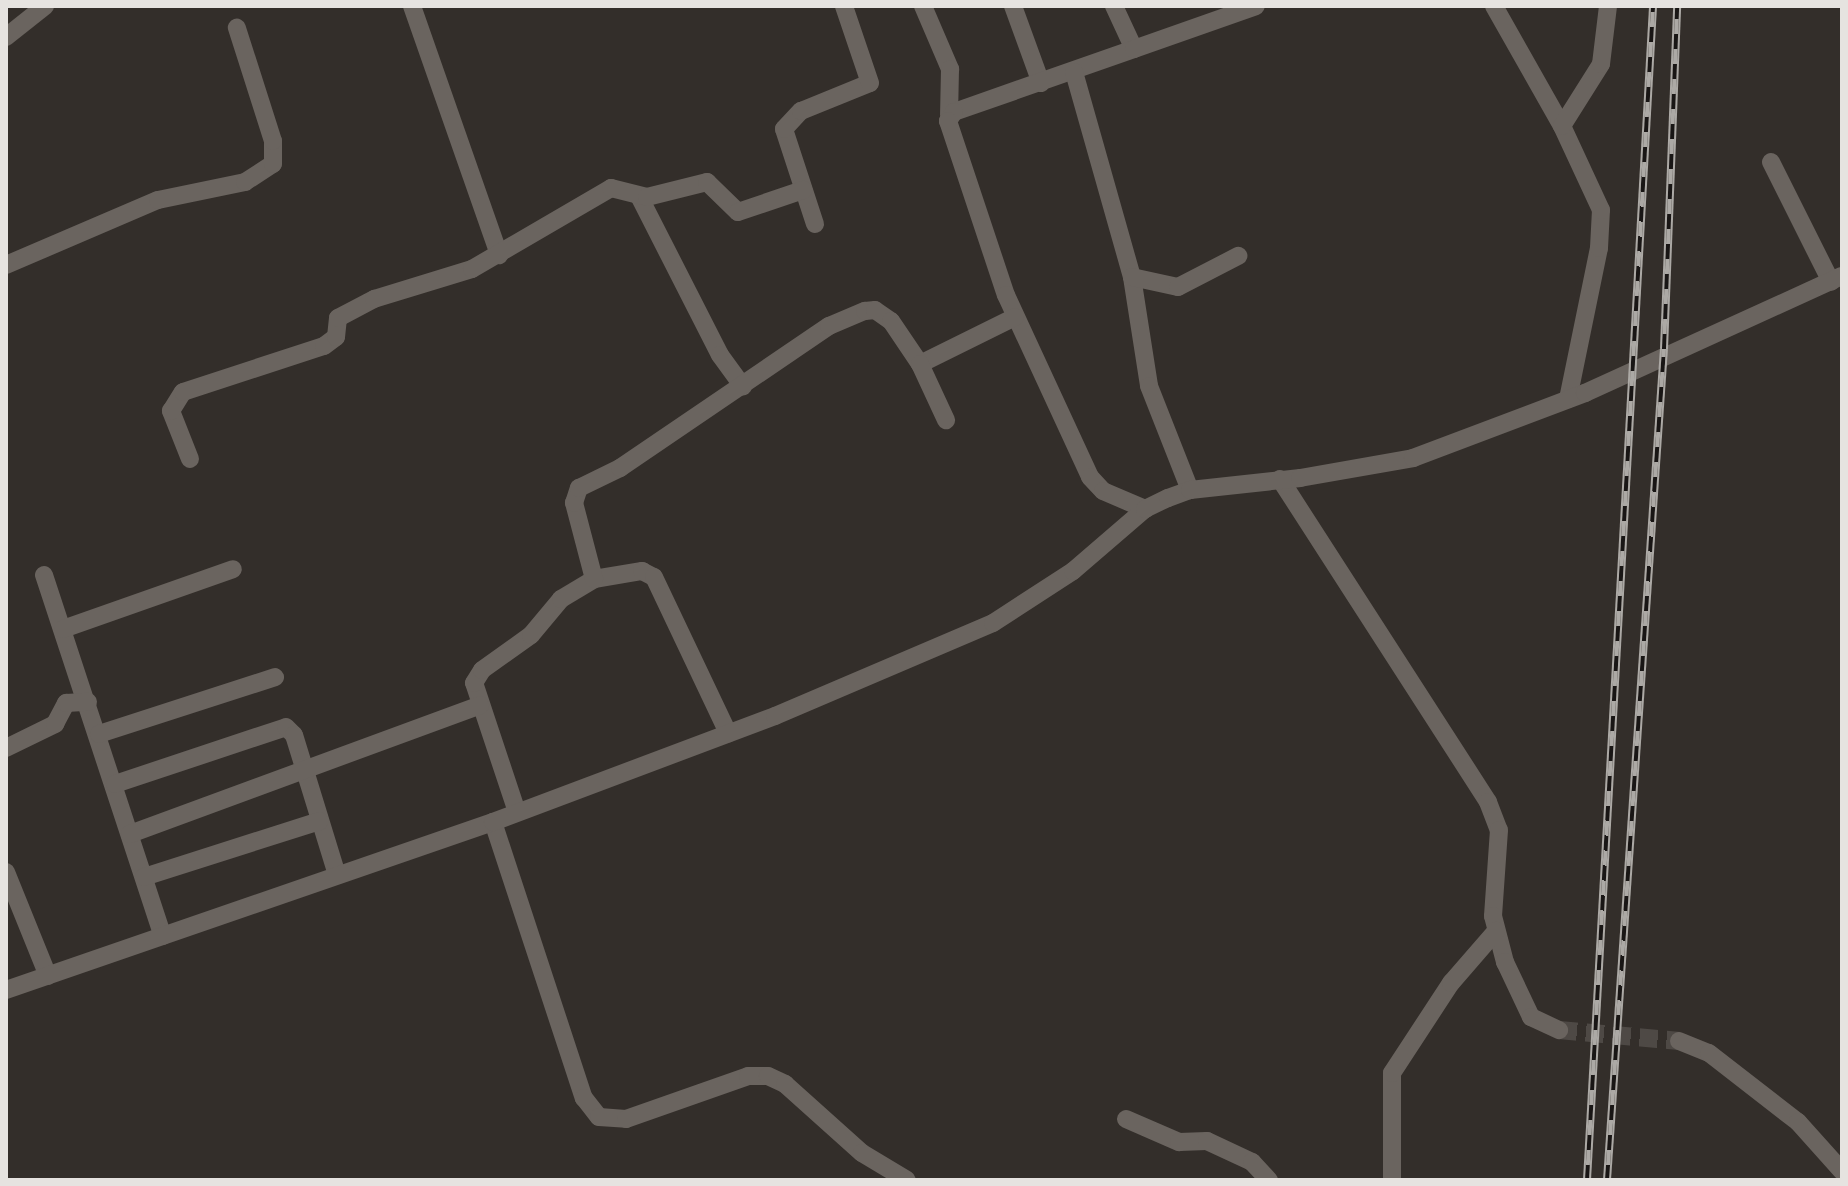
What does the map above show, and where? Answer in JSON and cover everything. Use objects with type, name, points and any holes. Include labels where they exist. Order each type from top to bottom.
[{"type":"street","points":[[6,37],[45,6]]},
{"type":"street","points":[[412,6],[499,255]]},
{"type":"street","points":[[815,224],[783,134],[786,124],[801,111],[870,82],[844,6]]},
{"type":"street","points":[[923,6],[950,69],[949,115],[1015,317],[1090,477],[1103,491],[1145,509]]},
{"type":"street","points":[[1013,6],[1041,83]]},
{"type":"street","points":[[1114,6],[1134,49]]},
{"type":"street","points":[[949,115],[1256,6]]},
{"type":"street","points":[[1494,6],[1562,126],[1601,210],[1599,248],[1577,396]]},
{"type":"street","points":[[1562,126],[1601,64],[1608,6]]},
{"type":"street","points":[[6,265],[158,200],[245,182],[273,164],[273,141],[237,28]]},
{"type":"street","points":[[1074,72],[1132,277],[1149,386],[1190,490]]},
{"type":"street","points":[[6,990],[493,822],[728,733],[993,623],[1073,571],[1145,509],[1190,490],[1413,458],[1577,396],[1836,279],[1771,162]]},
{"type":"street","points":[[190,459],[171,411],[183,392],[324,346],[336,337],[336,320],[353,310],[499,255],[611,188],[639,196],[707,182],[738,212],[803,190]]},
{"type":"street","points":[[639,196],[720,355],[743,387]]},
{"type":"street","points":[[1132,277],[1178,287],[1238,256]]},
{"type":"street","points":[[594,579],[574,503],[576,491],[743,387],[829,326],[875,310],[891,321],[920,364],[946,420]]},
{"type":"street","points":[[920,364],[1015,317]]},
{"type":"street","points":[[1280,479],[1495,815],[1500,844],[1494,898],[1496,931],[1531,1017],[1559,1030]]},
{"type":"street","points":[[63,629],[233,569]]},
{"type":"street","points":[[517,812],[474,683],[482,670],[531,635],[561,599],[594,579],[642,571],[654,577],[728,733]]},
{"type":"street","points":[[44,575],[99,734],[163,936]]},
{"type":"street","points":[[99,734],[275,677]]},
{"type":"street","points":[[6,748],[55,724],[66,703],[88,702]]},
{"type":"street","points":[[130,834],[480,705]]},
{"type":"street","points":[[115,784],[280,727],[294,735],[337,875]]},
{"type":"street","points":[[144,877],[319,821]]},
{"type":"street","points":[[493,822],[584,1098],[599,1117],[626,1119],[748,1076],[768,1076],[785,1084],[862,1153],[907,1180]]},
{"type":"street","points":[[6,872],[48,976]]},
{"type":"street","points":[[1392,1180],[1392,1073],[1451,983],[1496,931]]},
{"type":"street","points":[[1679,1041],[1709,1053],[1775,1104],[1842,1171]]},
{"type":"street","points":[[1126,1119],[1179,1142],[1207,1141],[1252,1162],[1269,1180]]},
{"type":"tunnel","points":[[1559,1030],[1679,1041]]},
{"type":"railway","points":[[1587,1180],[1653,6]]},
{"type":"railway","points":[[1607,1180],[1664,349],[1677,6]]}]
